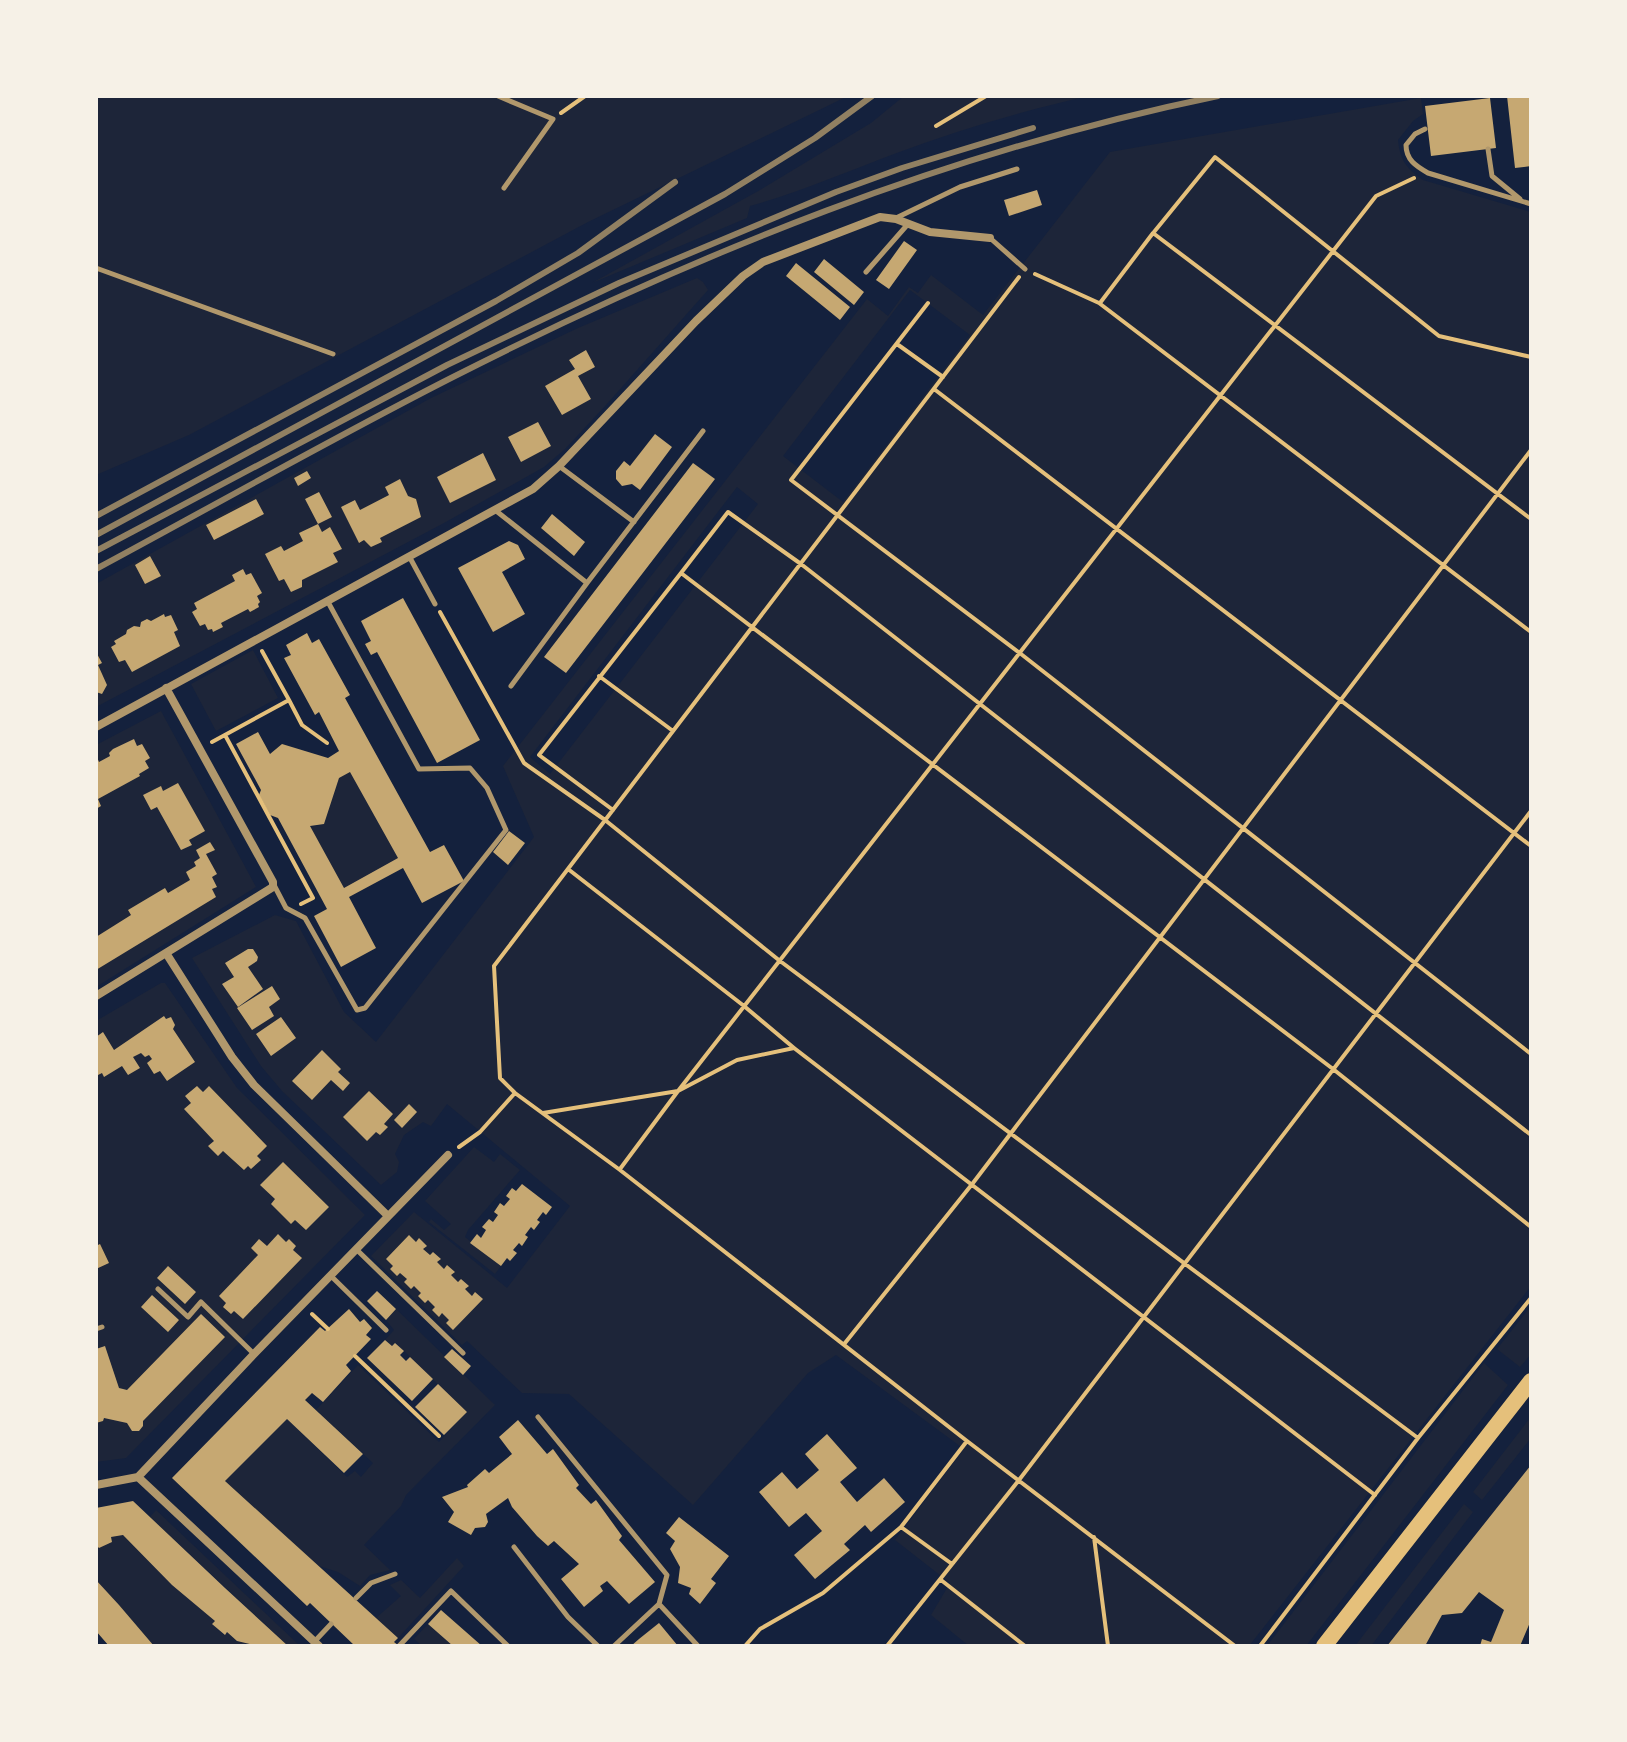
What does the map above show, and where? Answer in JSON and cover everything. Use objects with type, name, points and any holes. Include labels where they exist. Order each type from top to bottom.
[{"type":"main road","points":[[1324,1646],[1531,1381]]},
{"type":"street","points":[[96,727],[533,489],[559,466],[696,321],[743,276],[763,262],[880,217],[896,219],[930,232],[990,238]]},
{"type":"street","points":[[96,996],[270,890],[273,882],[166,688]]},
{"type":"street","points":[[166,953],[232,1057],[254,1085],[387,1215]]},
{"type":"street","points":[[96,1485],[138,1477],[355,1248],[448,1155]]},
{"type":"street","points":[[138,1477],[316,1644]]},
{"type":"lane","points":[[498,96],[553,119],[504,188]]},
{"type":"lane","points":[[1425,129],[1415,134],[1406,145],[1406,154],[1415,165],[1428,173],[1531,204]]},
{"type":"lane","points":[[1488,149],[1492,176],[1523,201]]},
{"type":"lane","points":[[896,219],[960,187],[1017,169]]},
{"type":"lane","points":[[866,272],[909,223]]},
{"type":"lane","points":[[990,238],[1025,269]]},
{"type":"lane","points":[[96,268],[333,354]]},
{"type":"lane","points":[[511,686],[703,431]]},
{"type":"lane","points":[[559,466],[634,522]]},
{"type":"lane","points":[[495,510],[587,583]]},
{"type":"lane","points":[[409,556],[435,604]]},
{"type":"lane","points":[[273,882],[286,908],[305,918],[357,1010],[365,1008],[506,830],[487,788],[470,768],[419,769],[328,601]]},
{"type":"lane","points":[[355,1248],[463,1353]]},
{"type":"lane","points":[[330,1275],[386,1330]]},
{"type":"lane","points":[[158,1289],[188,1317],[201,1302],[254,1354]]},
{"type":"lane","points":[[538,1417],[667,1575],[659,1604],[614,1646]]},
{"type":"lane","points":[[514,1547],[568,1617],[598,1646]]},
{"type":"lane","points":[[356,1598],[371,1583],[395,1574]]},
{"type":"lane","points":[[399,1646],[451,1591],[508,1646]]},
{"type":"lane","points":[[659,1604],[698,1646]]},
{"type":"lane","points":[[316,1644],[331,1624]]},
{"type":"path","points":[[553,119],[585,96]]},
{"type":"path","points":[[936,126],[986,96]]},
{"type":"path","points":[[1099,303],[1215,157],[1439,336],[1531,357]]},
{"type":"path","points":[[620,1170],[678,1091],[1376,196],[1428,173]]},
{"type":"path","points":[[1153,233],[1531,519]]},
{"type":"path","points":[[1235,1646],[620,1170],[515,1093],[500,1078],[494,966],[1025,269],[1099,303],[1531,632]]},
{"type":"path","points":[[928,303],[791,480],[1021,654],[1531,1054]]},
{"type":"path","points":[[897,344],[943,377]]},
{"type":"path","points":[[934,389],[1531,846]]},
{"type":"path","points":[[845,1343],[1011,1134],[1531,450]]},
{"type":"path","points":[[613,810],[539,755],[728,512],[801,564],[1531,1135]]},
{"type":"path","points":[[681,573],[1333,1069],[1531,1227]]},
{"type":"path","points":[[435,604],[524,763],[605,820],[780,961],[1418,1438]]},
{"type":"path","points":[[255,640],[302,725],[327,743]]},
{"type":"path","points":[[599,676],[673,731]]},
{"type":"path","points":[[200,749],[289,700]]},
{"type":"path","points":[[225,735],[313,898],[298,906],[305,918]]},
{"type":"path","points":[[887,1646],[1019,1480],[1531,811]]},
{"type":"path","points":[[568,869],[794,1048],[1375,1495]]},
{"type":"path","points":[[543,1113],[678,1091],[737,1060],[794,1048]]},
{"type":"path","points":[[448,1155],[480,1132],[515,1093]]},
{"type":"path","points":[[1260,1646],[1418,1438],[1531,1298]]},
{"type":"path","points":[[302,1304],[328,1329]]},
{"type":"path","points":[[355,1356],[439,1436]]},
{"type":"path","points":[[745,1646],[760,1629],[823,1593],[901,1527],[967,1441]]},
{"type":"path","points":[[901,1527],[952,1564]]},
{"type":"path","points":[[1094,1537],[1108,1646]]},
{"type":"path","points":[[941,1580],[1025,1646]]},
{"type":"shaded area","points":[[96,96],[848,96],[588,222],[189,435],[96,475]]},
{"type":"shaded area","points":[[904,96],[1088,96],[942,137],[750,206],[747,218],[592,283],[760,190],[871,123]]},
{"type":"shaded area","points":[[1421,98],[1423,114],[1398,140],[1400,153],[1408,167],[1423,180],[1531,212],[1531,1286],[1249,1646],[969,1646],[931,1615],[950,1583],[895,1540],[964,1449],[836,1355],[808,1373],[693,1505],[569,1394],[522,1393],[467,1341],[462,1345],[371,1256],[414,1212],[507,1288],[570,1206],[447,1104],[431,1126],[423,1122],[404,1135],[395,1154],[399,1162],[397,1172],[381,1185],[282,1091],[261,1066],[192,958],[275,915],[296,921],[344,1012],[376,1042],[534,837],[503,766],[867,299],[888,316],[909,287],[918,293],[931,275],[983,315],[1110,152]],"holes":[[[910,290],[970,335],[843,502],[783,456]],[[737,487],[758,504],[550,774],[530,757]]]},
{"type":"shaded area","points":[[697,278],[708,290],[606,405],[544,467],[96,707],[96,584],[431,398],[578,328]]},
{"type":"shaded area","points":[[253,650],[278,698],[216,731],[191,684]]},
{"type":"shaded area","points":[[161,711],[256,887],[96,987],[96,745]]},
{"type":"shaded area","points":[[350,772],[398,858],[344,888],[310,827],[324,824],[339,778]]},
{"type":"shaded area","points":[[165,983],[237,1088],[365,1215],[126,1458],[96,1462],[96,1021]]},
{"type":"shaded area","points":[[474,1147],[494,1162],[500,1154],[520,1170],[465,1237],[501,1266],[495,1274],[429,1222],[431,1219],[444,1230],[451,1224],[425,1201]]},
{"type":"shaded area","points":[[1531,1306],[1531,1354],[1520,1367],[1497,1349]]},
{"type":"shaded area","points":[[396,1309],[495,1405],[406,1495],[401,1506],[364,1545],[390,1570],[370,1575],[360,1586],[338,1572],[316,1565],[225,1481],[287,1419],[347,1477],[355,1471],[361,1477],[373,1463],[316,1410],[358,1365],[439,1442],[466,1412],[396,1343],[392,1346],[385,1340],[394,1330],[386,1320]]},
{"type":"shaded area","points":[[1484,1363],[1508,1385],[1306,1646],[1267,1646]]},
{"type":"shaded area","points":[[1530,1418],[1531,1438],[1482,1500],[1473,1492]]},
{"type":"shaded area","points":[[1464,1504],[1473,1512],[1371,1646],[1355,1646]]},
{"type":"shaded area","points":[[156,1510],[299,1645],[288,1646],[150,1517]]},
{"type":"shaded area","points":[[123,1535],[172,1585],[215,1621],[213,1625],[224,1635],[227,1632],[237,1641],[258,1646],[154,1646],[96,1580],[96,1545],[99,1548],[111,1537]]},
{"type":"shaded area","points":[[457,1558],[464,1566],[398,1638],[376,1618],[401,1596],[390,1585],[401,1580],[420,1598]]},
{"type":"shaded area","points":[[428,1624],[453,1646],[422,1646],[414,1639]]},
{"type":"building","points":[[1507,96],[1531,96],[1531,166],[1515,168]]},
{"type":"building","points":[[1490,98],[1496,148],[1431,156],[1425,106]]},
{"type":"building","points":[[1037,190],[1042,205],[1009,216],[1004,200]]},
{"type":"building","points":[[904,241],[917,250],[889,289],[876,280]]},
{"type":"building","points":[[824,259],[864,292],[854,305],[814,272]]},
{"type":"building","points":[[796,263],[850,307],[840,320],[786,276]]},
{"type":"building","points":[[586,350],[595,367],[578,376],[591,399],[562,415],[545,386],[575,369],[569,360]]},
{"type":"building","points":[[538,422],[551,446],[521,462],[508,437]]},
{"type":"building","points":[[655,434],[672,447],[640,490],[632,484],[622,486],[616,479],[616,471],[624,461],[630,466]]},
{"type":"building","points":[[483,453],[496,480],[450,503],[437,477]]},
{"type":"building","points":[[693,463],[715,479],[566,673],[544,657]]},
{"type":"building","points":[[307,471],[311,478],[298,486],[294,478]]},
{"type":"building","points":[[400,479],[408,496],[416,499],[421,517],[380,538],[382,542],[371,547],[364,540],[359,543],[341,507],[355,500],[360,510],[389,495],[385,487]]},
{"type":"building","points":[[319,492],[332,517],[318,524],[305,499]]},
{"type":"building","points":[[256,499],[264,514],[214,540],[206,525]]},
{"type":"building","points":[[552,514],[585,542],[574,556],[541,528]]},
{"type":"building","points":[[318,524],[322,532],[330,527],[342,549],[333,553],[338,562],[302,580],[302,587],[291,592],[284,579],[279,581],[265,554],[281,546],[284,551],[303,541],[299,533]]},
{"type":"building","points":[[509,541],[518,545],[525,559],[502,572],[525,614],[493,632],[458,568]]},
{"type":"building","points":[[150,556],[161,576],[145,584],[135,565]]},
{"type":"building","points":[[243,569],[246,575],[251,573],[262,593],[257,596],[259,607],[250,612],[248,609],[221,623],[223,627],[213,632],[205,624],[200,626],[192,612],[197,609],[194,603],[235,581],[232,575]]},
{"type":"building","points":[[403,598],[480,740],[437,763],[377,652],[371,655],[365,644],[371,641],[361,621]]},
{"type":"building","points":[[164,614],[165,617],[171,615],[178,630],[174,632],[180,646],[132,672],[125,660],[119,662],[111,647],[116,644],[114,641],[134,626],[140,627],[141,622]]},
{"type":"building","points":[[307,633],[312,643],[319,639],[350,695],[345,698],[430,852],[444,845],[464,881],[422,903],[403,868],[349,897],[376,948],[341,967],[314,916],[327,909],[278,818],[270,815],[259,795],[261,790],[236,744],[258,732],[270,754],[282,744],[328,758],[339,751],[319,712],[315,715],[284,658],[291,655],[286,645]],"holes":[[[350,772],[398,858],[344,888],[310,826],[324,824],[339,778]]]},
{"type":"building","points":[[96,652],[107,685],[102,694],[96,692]]},
{"type":"building","points":[[134,739],[137,746],[142,744],[150,758],[145,761],[149,768],[98,799],[101,806],[96,809],[96,755],[99,762],[110,756],[113,749]]},
{"type":"building","points":[[178,783],[205,831],[189,840],[192,845],[181,850],[157,807],[151,810],[143,795],[161,786],[163,791]]},
{"type":"building","points":[[509,831],[525,843],[508,865],[493,852]]},
{"type":"building","points":[[210,842],[215,850],[206,854],[217,874],[212,877],[217,887],[212,889],[216,897],[96,970],[96,937],[131,915],[128,910],[165,888],[168,893],[190,880],[186,872],[196,866],[194,862],[200,858],[196,850]]},
{"type":"building","points":[[253,949],[258,957],[248,967],[263,989],[238,1007],[222,984],[234,977],[225,963]]},
{"type":"building","points":[[272,986],[280,999],[269,1007],[274,1016],[252,1030],[237,1008]]},
{"type":"building","points":[[164,1016],[166,1019],[171,1017],[175,1025],[173,1029],[195,1062],[167,1081],[160,1071],[154,1074],[147,1063],[152,1059],[141,1053],[133,1057],[140,1068],[128,1075],[122,1066],[104,1077],[102,1073],[96,1076],[96,1037],[103,1032],[114,1050]]},
{"type":"building","points":[[281,1017],[296,1038],[271,1056],[256,1034]]},
{"type":"building","points":[[322,1050],[350,1083],[343,1091],[331,1080],[312,1100],[292,1081]]},
{"type":"building","points":[[197,1086],[203,1092],[209,1086],[267,1146],[257,1156],[261,1160],[251,1169],[248,1166],[244,1170],[223,1151],[218,1156],[208,1146],[214,1141],[184,1109],[191,1103],[185,1096]]},
{"type":"building","points":[[369,1091],[393,1114],[384,1124],[388,1127],[380,1135],[376,1132],[367,1141],[343,1117]]},
{"type":"building","points":[[409,1104],[417,1112],[402,1128],[394,1120]]},
{"type":"building","points":[[283,1162],[329,1207],[306,1230],[295,1220],[291,1224],[271,1204],[275,1199],[260,1185]]},
{"type":"building","points":[[522,1184],[552,1207],[546,1215],[543,1212],[534,1230],[531,1227],[522,1246],[519,1243],[513,1250],[517,1253],[510,1261],[507,1258],[501,1266],[470,1243],[477,1234],[481,1238],[486,1230],[482,1227],[489,1219],[493,1222],[498,1215],[494,1212],[500,1203],[504,1206],[510,1199],[506,1196],[512,1188],[516,1191]]},
{"type":"building","points":[[278,1234],[296,1246],[293,1250],[302,1258],[243,1319],[234,1311],[231,1314],[223,1307],[226,1303],[219,1296],[258,1255],[251,1248],[259,1239],[267,1246]]},
{"type":"building","points":[[409,1235],[416,1242],[419,1238],[427,1246],[423,1249],[441,1259],[437,1262],[444,1269],[447,1265],[455,1272],[451,1275],[469,1286],[465,1289],[472,1296],[475,1292],[483,1299],[453,1330],[442,1313],[439,1317],[428,1300],[425,1303],[418,1296],[421,1293],[414,1286],[411,1289],[404,1282],[407,1279],[400,1273],[397,1276],[390,1269],[393,1266],[386,1259]]},
{"type":"building","points":[[100,1244],[109,1263],[96,1269],[96,1246]]},
{"type":"building","points":[[168,1266],[196,1292],[185,1304],[157,1278]]},
{"type":"building","points":[[377,1291],[396,1309],[386,1320],[367,1301]]},
{"type":"building","points":[[152,1295],[179,1320],[168,1332],[141,1307]]},
{"type":"building","points":[[349,1309],[360,1322],[364,1319],[372,1328],[366,1335],[371,1339],[346,1365],[351,1371],[323,1402],[312,1393],[305,1400],[363,1454],[344,1473],[287,1419],[225,1481],[398,1638],[394,1642],[399,1646],[355,1646],[310,1603],[307,1606],[172,1478],[320,1327],[325,1331]]},
{"type":"building","points":[[201,1314],[225,1337],[143,1421],[139,1431],[132,1431],[127,1423],[104,1418],[96,1423],[96,1349],[105,1346],[119,1388],[127,1390]]},
{"type":"building","points":[[385,1340],[392,1346],[395,1343],[404,1351],[400,1355],[406,1361],[410,1357],[433,1379],[412,1401],[367,1358]]},
{"type":"building","points":[[452,1349],[471,1366],[463,1375],[444,1357]]},
{"type":"building","points":[[438,1384],[467,1412],[444,1435],[415,1407]]},
{"type":"building","points":[[518,1420],[547,1454],[553,1449],[579,1485],[576,1488],[591,1504],[596,1500],[622,1536],[619,1540],[655,1582],[629,1604],[607,1581],[600,1586],[603,1591],[584,1607],[561,1579],[579,1564],[554,1541],[548,1546],[537,1536],[508,1498],[486,1514],[488,1522],[485,1527],[475,1528],[471,1535],[448,1522],[454,1512],[442,1497],[468,1487],[485,1469],[489,1473],[512,1454],[499,1437]]},
{"type":"building","points":[[827,1434],[857,1468],[840,1482],[857,1502],[884,1478],[905,1502],[871,1532],[865,1525],[844,1544],[850,1550],[815,1579],[794,1555],[822,1531],[806,1513],[789,1527],[759,1492],[782,1472],[797,1489],[819,1470],[805,1454]]},
{"type":"building","points":[[1531,1465],[1531,1620],[1520,1646],[1480,1646],[1482,1639],[1491,1642],[1504,1610],[1479,1592],[1462,1613],[1442,1615],[1425,1646],[1387,1646]]},
{"type":"building","points":[[133,1501],[288,1646],[258,1646],[237,1641],[227,1632],[225,1635],[212,1624],[215,1621],[172,1585],[123,1535],[111,1537],[112,1542],[99,1548],[96,1545],[96,1508]]},
{"type":"building","points":[[679,1517],[729,1556],[711,1579],[716,1583],[700,1604],[689,1594],[691,1588],[678,1583],[680,1567],[670,1549],[675,1541],[666,1533]]},
{"type":"building","points":[[96,1580],[154,1646],[109,1646],[96,1631]]},
{"type":"building","points":[[441,1610],[482,1646],[453,1646],[428,1624]]},
{"type":"building","points":[[659,1623],[678,1646],[631,1646],[639,1639]]},
{"type":"railway","points":[[96,535],[725,194],[815,138],[872,96]]},
{"type":"railway","points":[[96,569],[453,377],[732,248],[923,176],[1118,119],[1218,96]]},
{"type":"railway","points":[[96,551],[447,365],[619,283],[836,192],[902,168],[1033,128]]},
{"type":"railway","points":[[96,516],[496,301],[578,253],[675,182]]}]
